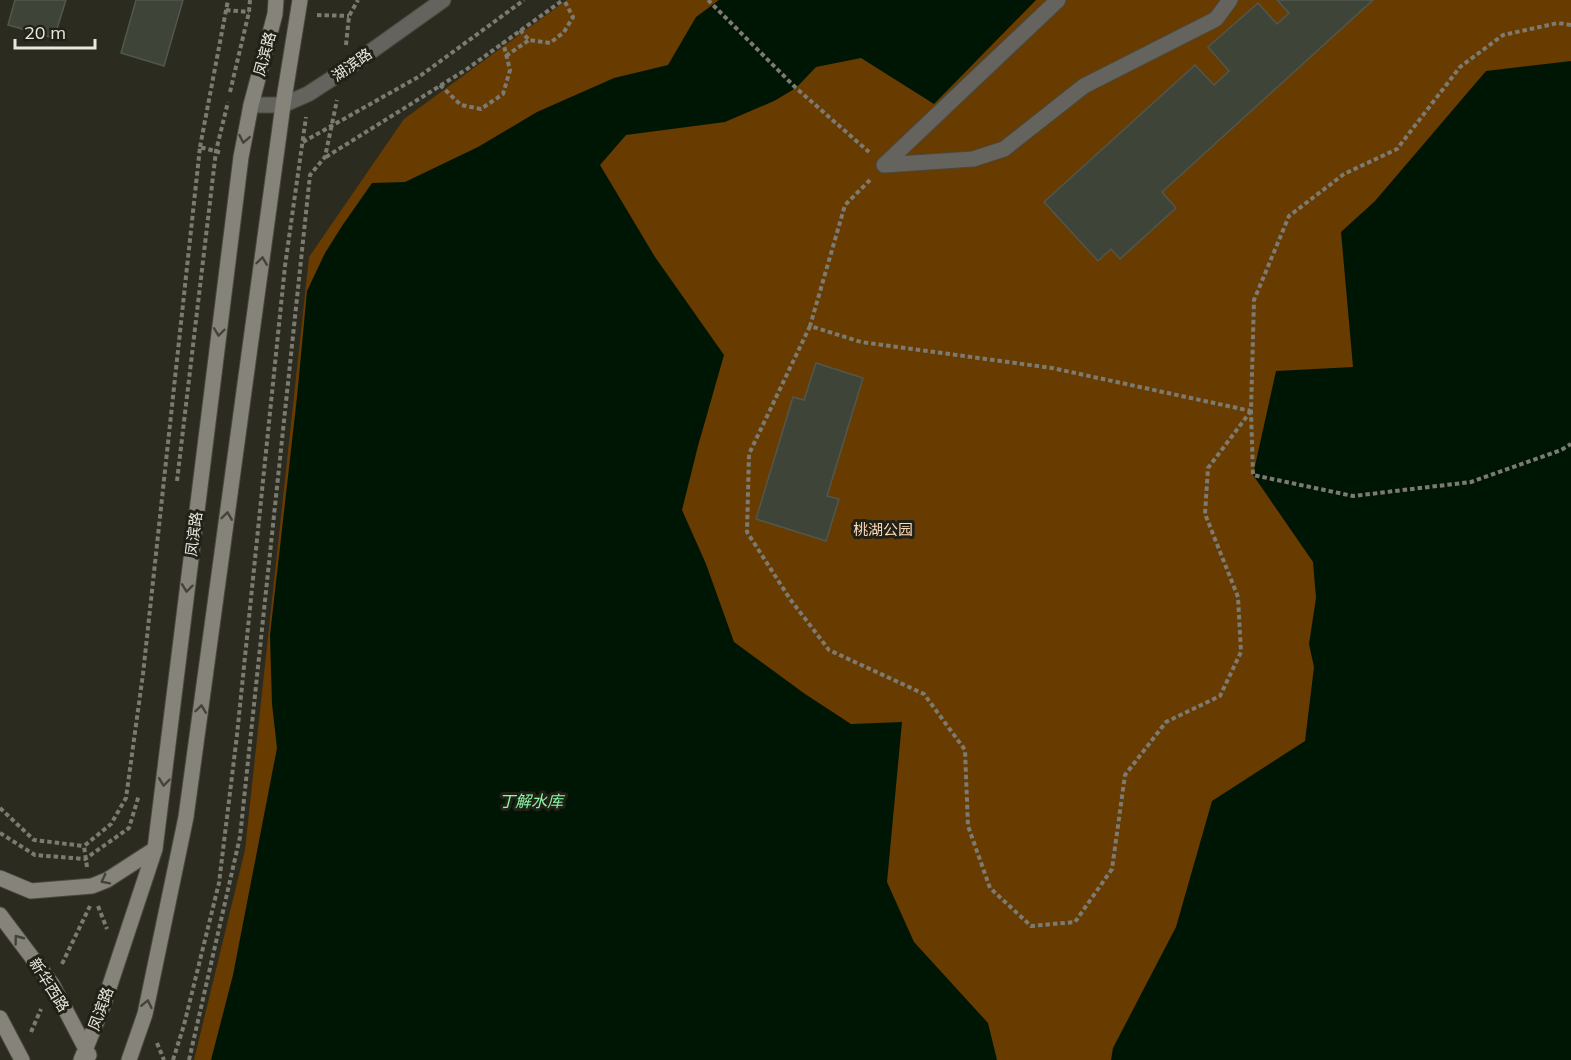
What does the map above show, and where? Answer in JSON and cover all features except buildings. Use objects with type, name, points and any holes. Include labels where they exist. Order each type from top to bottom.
[{"type":"street","name":"凤滨路","points":[[86,1056],[155,849],[241,157],[251,105],[275,14],[276,0]]},
{"type":"street","name":"凤滨路","points":[[129,1060],[145,1014],[186,817],[283,105],[300,0]]},
{"type":"street","name":"湖滨路","points":[[251,105],[283,105],[308,94],[444,0]]},
{"type":"street","points":[[884,165],[1058,0]]},
{"type":"street","points":[[884,165],[973,159],[1004,149],[1084,87],[1216,19],[1230,0]]},
{"type":"street","points":[[0,878],[31,891],[92,886],[107,880],[155,849]]},
{"type":"street","name":"新华西路","points":[[0,915],[52,984],[86,1056]]},
{"type":"street","points":[[0,1018],[22,1060]]},
{"type":"path","points":[[0,808],[34,840],[84,846],[111,824],[126,798],[143,674],[200,147],[228,0]]},
{"type":"path","points":[[325,157],[342,72],[349,16],[358,0]]},
{"type":"path","points":[[303,143],[420,76],[524,0]]},
{"type":"path","points":[[189,1060],[240,837],[310,175],[325,157],[467,69],[503,42],[520,30],[563,0],[573,17],[564,32],[550,43],[529,40],[520,30]]},
{"type":"path","points":[[708,0],[796,88],[884,165],[845,205],[810,326],[749,454],[747,532],[789,598],[829,650],[924,694],[965,750],[968,826],[990,888],[1031,926],[1075,922],[1112,869],[1125,775],[1166,722],[1220,696],[1241,652],[1238,597],[1205,514],[1208,468],[1251,411]]},
{"type":"path","points":[[318,26],[321,7]]},
{"type":"path","points":[[1571,25],[1558,24],[1503,35],[1460,67],[1397,149],[1344,174],[1289,216],[1254,300],[1251,411],[1253,475],[1353,496],[1471,482],[1561,450],[1571,444]]},
{"type":"path","points":[[506,56],[529,40]]},
{"type":"path","points":[[440,85],[461,105],[481,109],[503,94],[510,70],[503,42]]},
{"type":"path","points":[[173,1060],[184,1025],[219,883],[237,735],[285,266],[308,94]]},
{"type":"path","points":[[200,147],[241,157]]},
{"type":"path","points":[[275,166],[299,172]]},
{"type":"path","points":[[810,326],[861,342],[1052,368],[1251,411]]},
{"type":"path","points":[[0,833],[35,855],[85,859],[129,828],[142,785]]},
{"type":"path","points":[[84,846],[95,898],[119,959]]},
{"type":"path","points":[[145,1014],[164,1060]]},
{"type":"green space","name":"桃湖公园","points":[[567,0],[1571,0],[1571,1060],[194,1060],[245,850],[309,257],[404,119]]},
{"type":"water","name":"丁解水库","points":[[719,0],[1036,0],[934,104],[861,58],[816,67],[796,88],[774,101],[725,122],[626,135],[600,165],[655,257],[724,355],[682,510],[706,564],[734,642],[805,694],[851,724],[902,722],[887,882],[914,942],[988,1023],[997,1060],[211,1060],[233,975],[277,748],[272,704],[270,635],[307,291],[325,253],[372,183],[405,182],[478,147],[537,112],[614,78],[668,65],[696,17]]},
{"type":"water","points":[[1571,61],[1571,1060],[1111,1060],[1113,1048],[1176,927],[1212,801],[1305,741],[1314,667],[1309,644],[1316,598],[1313,562],[1253,475],[1276,371],[1353,367],[1341,232],[1375,201],[1486,71]]}]
